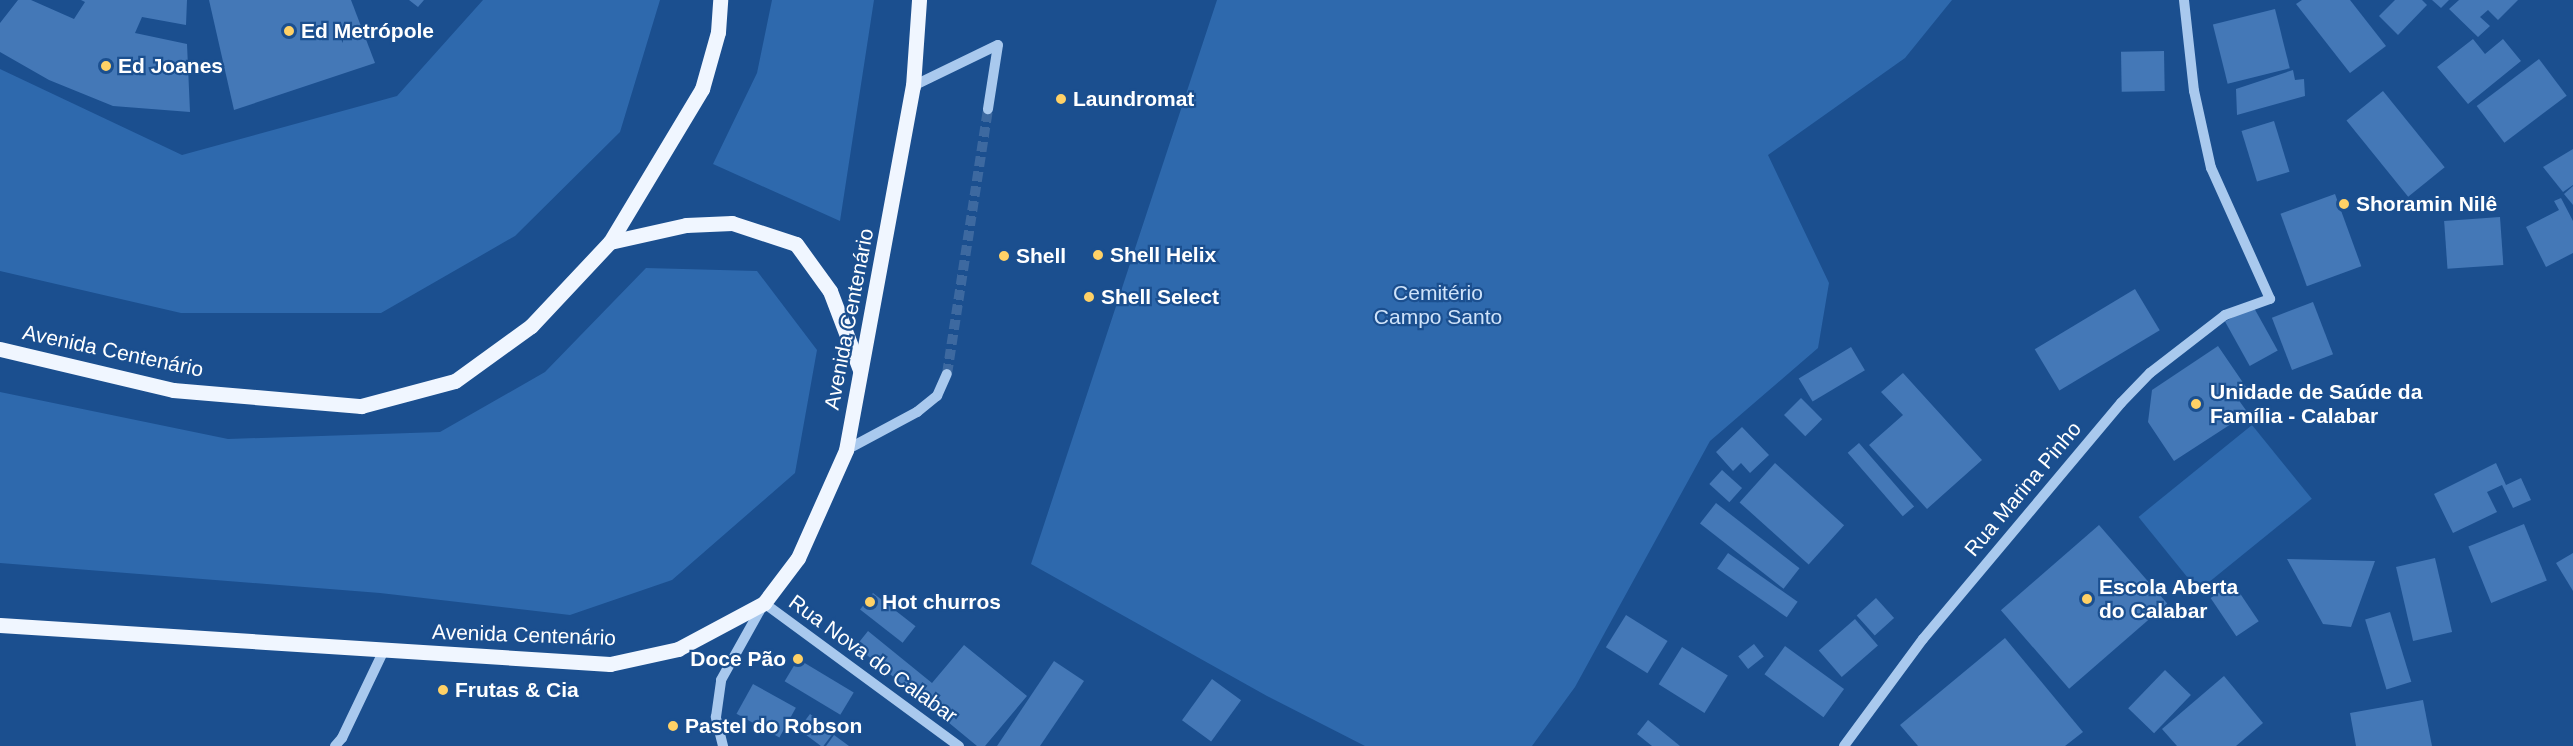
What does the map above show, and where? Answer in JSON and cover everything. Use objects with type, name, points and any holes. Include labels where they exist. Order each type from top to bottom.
[{"type":"main road","name":"Avenida Centenário","points":[[0,349],[173,390],[361,406],[455,381],[531,326],[610,242],[702,89],[718,32],[720,0]]},
{"type":"main road","name":"Avenida Centenário","points":[[0,625],[610,664],[678,649],[764,603],[798,558],[846,450],[913,86],[919,0]]},
{"type":"main road","points":[[610,242],[686,225],[732,223],[796,243],[830,291],[860,370]]},
{"type":"street","name":"Rua Marina Pinho","points":[[1844,746],[1923,639],[2121,403],[2150,373],[2225,315],[2270,298],[2211,168],[2194,91],[2184,0]]},
{"type":"street","points":[[913,86],[998,45],[988,109]]},
{"type":"street","points":[[846,450],[917,411],[937,396],[947,374]]},
{"type":"street","points":[[723,746],[716,717],[721,680],[764,603]]},
{"type":"street","name":"Rua Nova do Calabar","points":[[764,603],[958,746]]},
{"type":"street","points":[[335,746],[342,738],[384,650]]},
{"type":"green space","points":[[483,0],[660,0],[620,132],[515,236],[381,313],[181,313],[0,271],[0,69],[182,155],[397,96]]},
{"type":"green space","points":[[772,0],[874,0],[840,221],[713,164],[757,73]]},
{"type":"green space","name":"Cemitério Campo Santo","points":[[1217,0],[1952,0],[1905,58],[1768,155],[1829,283],[1818,348],[1710,441],[1575,687],[1532,746],[1365,746],[1267,696],[1031,564]]},
{"type":"green space","points":[[646,268],[757,271],[817,350],[795,473],[672,580],[570,615],[380,593],[0,563],[0,392],[228,439],[440,432],[545,372]]},
{"type":"green space","points":[[2252,425],[2312,499],[2198,591],[2139,517]]},
{"type":"building","name":"Ed Joanes","points":[[18,0],[31,0],[74,19],[85,2],[81,0],[187,0],[186,25],[142,17],[135,33],[187,44],[190,112],[113,106],[49,80],[0,52],[0,23]]},
{"type":"building","name":"Ed Metrópole","points":[[209,0],[351,0],[375,63],[234,110]]},
{"type":"building","points":[[409,0],[424,0],[418,7]]},
{"type":"building","points":[[2302,0],[2350,0],[2386,46],[2350,73],[2296,4]]},
{"type":"building","points":[[2395,0],[2422,0],[2427,5],[2398,35],[2379,16]]},
{"type":"building","points":[[2432,0],[2449,0],[2441,8]]},
{"type":"building","points":[[2459,0],[2518,0],[2498,20],[2488,10],[2480,17],[2490,26],[2478,37],[2449,9]]},
{"type":"building","points":[[2275,9],[2290,68],[2228,84],[2213,24]]},
{"type":"building","points":[[2473,39],[2485,54],[2503,39],[2521,61],[2468,104],[2437,67]]},
{"type":"building","points":[[2164,51],[2165,91],[2122,92],[2121,52]]},
{"type":"building","points":[[2539,59],[2567,96],[2504,143],[2477,106]]},
{"type":"building","points":[[2293,70],[2295,80],[2304,79],[2305,96],[2237,115],[2236,89]]},
{"type":"building","points":[[2383,91],[2445,167],[2408,197],[2346,121]]},
{"type":"building","points":[[2274,121],[2289,172],[2257,182],[2241,131]]},
{"type":"building","points":[[2573,149],[2573,185],[2563,192],[2543,167]]},
{"type":"building","points":[[2573,186],[2573,205],[2564,194]]},
{"type":"building","points":[[2335,194],[2361,266],[2307,286],[2280,214]]},
{"type":"building","points":[[2561,198],[2573,221],[2573,253],[2546,267],[2526,227],[2559,210],[2554,201]]},
{"type":"building","points":[[2500,217],[2503,265],[2447,269],[2444,221]]},
{"type":"building","points":[[2135,289],[2160,330],[2059,390],[2035,349]]},
{"type":"building","points":[[2313,302],[2333,354],[2292,370],[2272,318]]},
{"type":"building","points":[[2253,306],[2278,351],[2250,366],[2225,322]]},
{"type":"building","points":[[2218,346],[2246,387],[2235,395],[2248,413],[2174,461],[2148,422],[2152,390]]},
{"type":"building","points":[[1851,347],[1865,370],[1813,402],[1799,378]]},
{"type":"building","points":[[1903,373],[1982,460],[1927,509],[1869,445],[1903,415],[1881,392]]},
{"type":"building","points":[[1801,398],[1822,419],[1805,436],[1784,415]]},
{"type":"building","points":[[1742,427],[1769,455],[1750,473],[1741,463],[1733,471],[1716,452]]},
{"type":"building","points":[[1859,443],[1914,506],[1903,516],[1848,453]]},
{"type":"building","points":[[1775,463],[1844,525],[1809,565],[1740,502]]},
{"type":"building","points":[[2496,463],[2506,485],[2521,478],[2531,500],[2513,508],[2502,485],[2487,492],[2497,512],[2453,533],[2434,494]]},
{"type":"building","points":[[1722,470],[1742,488],[1729,502],[1709,484]]},
{"type":"building","points":[[1716,503],[1800,568],[1784,589],[1700,523]]},
{"type":"building","points":[[2524,524],[2547,581],[2491,603],[2468,546]]},
{"type":"building","points":[[2099,525],[2167,603],[2069,689],[2001,610]]},
{"type":"building","points":[[1728,553],[1798,602],[1787,617],[1717,569]]},
{"type":"building","points":[[2573,553],[2573,591],[2556,563]]},
{"type":"building","points":[[2435,558],[2452,632],[2413,641],[2396,567]]},
{"type":"building","points":[[2287,559],[2375,561],[2351,627],[2323,624]]},
{"type":"building","points":[[2233,583],[2259,621],[2236,636],[2211,598]]},
{"type":"building","points":[[873,593],[916,626],[903,643],[860,610]]},
{"type":"building","points":[[1876,598],[1894,618],[1875,635],[1857,615]]},
{"type":"building","points":[[2390,612],[2411,682],[2386,689],[2365,620]]},
{"type":"building","points":[[1626,615],[1668,641],[1647,673],[1606,647]]},
{"type":"building","points":[[1855,619],[1878,645],[1842,677],[1819,650]]},
{"type":"building","points":[[868,631],[932,683],[964,645],[1027,696],[985,746],[977,746],[856,646]]},
{"type":"building","points":[[2005,638],[2083,732],[2065,746],[1918,746],[1900,725]]},
{"type":"building","points":[[1754,644],[1764,657],[1748,669],[1738,656]]},
{"type":"building","points":[[1785,646],[1844,689],[1823,717],[1764,674]]},
{"type":"building","points":[[1682,647],[1728,676],[1704,713],[1659,684]]},
{"type":"building","points":[[798,659],[854,692],[840,715],[785,681]]},
{"type":"building","points":[[1054,661],[1084,681],[1040,746],[997,746]]},
{"type":"building","points":[[2165,670],[2191,695],[2154,733],[2128,708]]},
{"type":"building","points":[[2224,676],[2263,723],[2236,746],[2177,746],[2162,729]]},
{"type":"building","points":[[1212,679],[1241,700],[1211,741],[1182,720]]},
{"type":"building","points":[[753,684],[796,708],[779,737],[737,714]]},
{"type":"building","points":[[2423,700],[2432,746],[2356,746],[2350,713]]},
{"type":"building","points":[[810,714],[834,732],[823,746],[821,746],[799,729]]},
{"type":"building","points":[[1648,720],[1680,746],[1652,746],[1637,734]]},
{"type":"building","points":[[834,735],[849,746],[826,746]]},
{"type":"tunnel","points":[[947,374],[988,109]]},
{"type":"place","name":"Ed Metrópole","points":[[289,31]]},
{"type":"place","name":"Ed Joanes","points":[[106,66]]},
{"type":"place","name":"Laundromat","points":[[1061,99]]},
{"type":"place","name":"Shoramin Nilê","points":[[2344,204]]},
{"type":"place","name":"Shell Helix","points":[[1098,255]]},
{"type":"place","name":"Shell","points":[[1004,256]]},
{"type":"place","name":"Shell Select","points":[[1089,297]]},
{"type":"place","name":"Unidade de Saúde da Família - Calabar","points":[[2196,404]]},
{"type":"place","name":"Escola Aberta do Calabar","points":[[2087,599]]},
{"type":"place","name":"Hot churros","points":[[870,602]]},
{"type":"place","name":"Doce Pão","points":[[798,659]]},
{"type":"place","name":"Frutas & Cia","points":[[443,690]]},
{"type":"place","name":"Pastel do Robson","points":[[673,726]]}]
